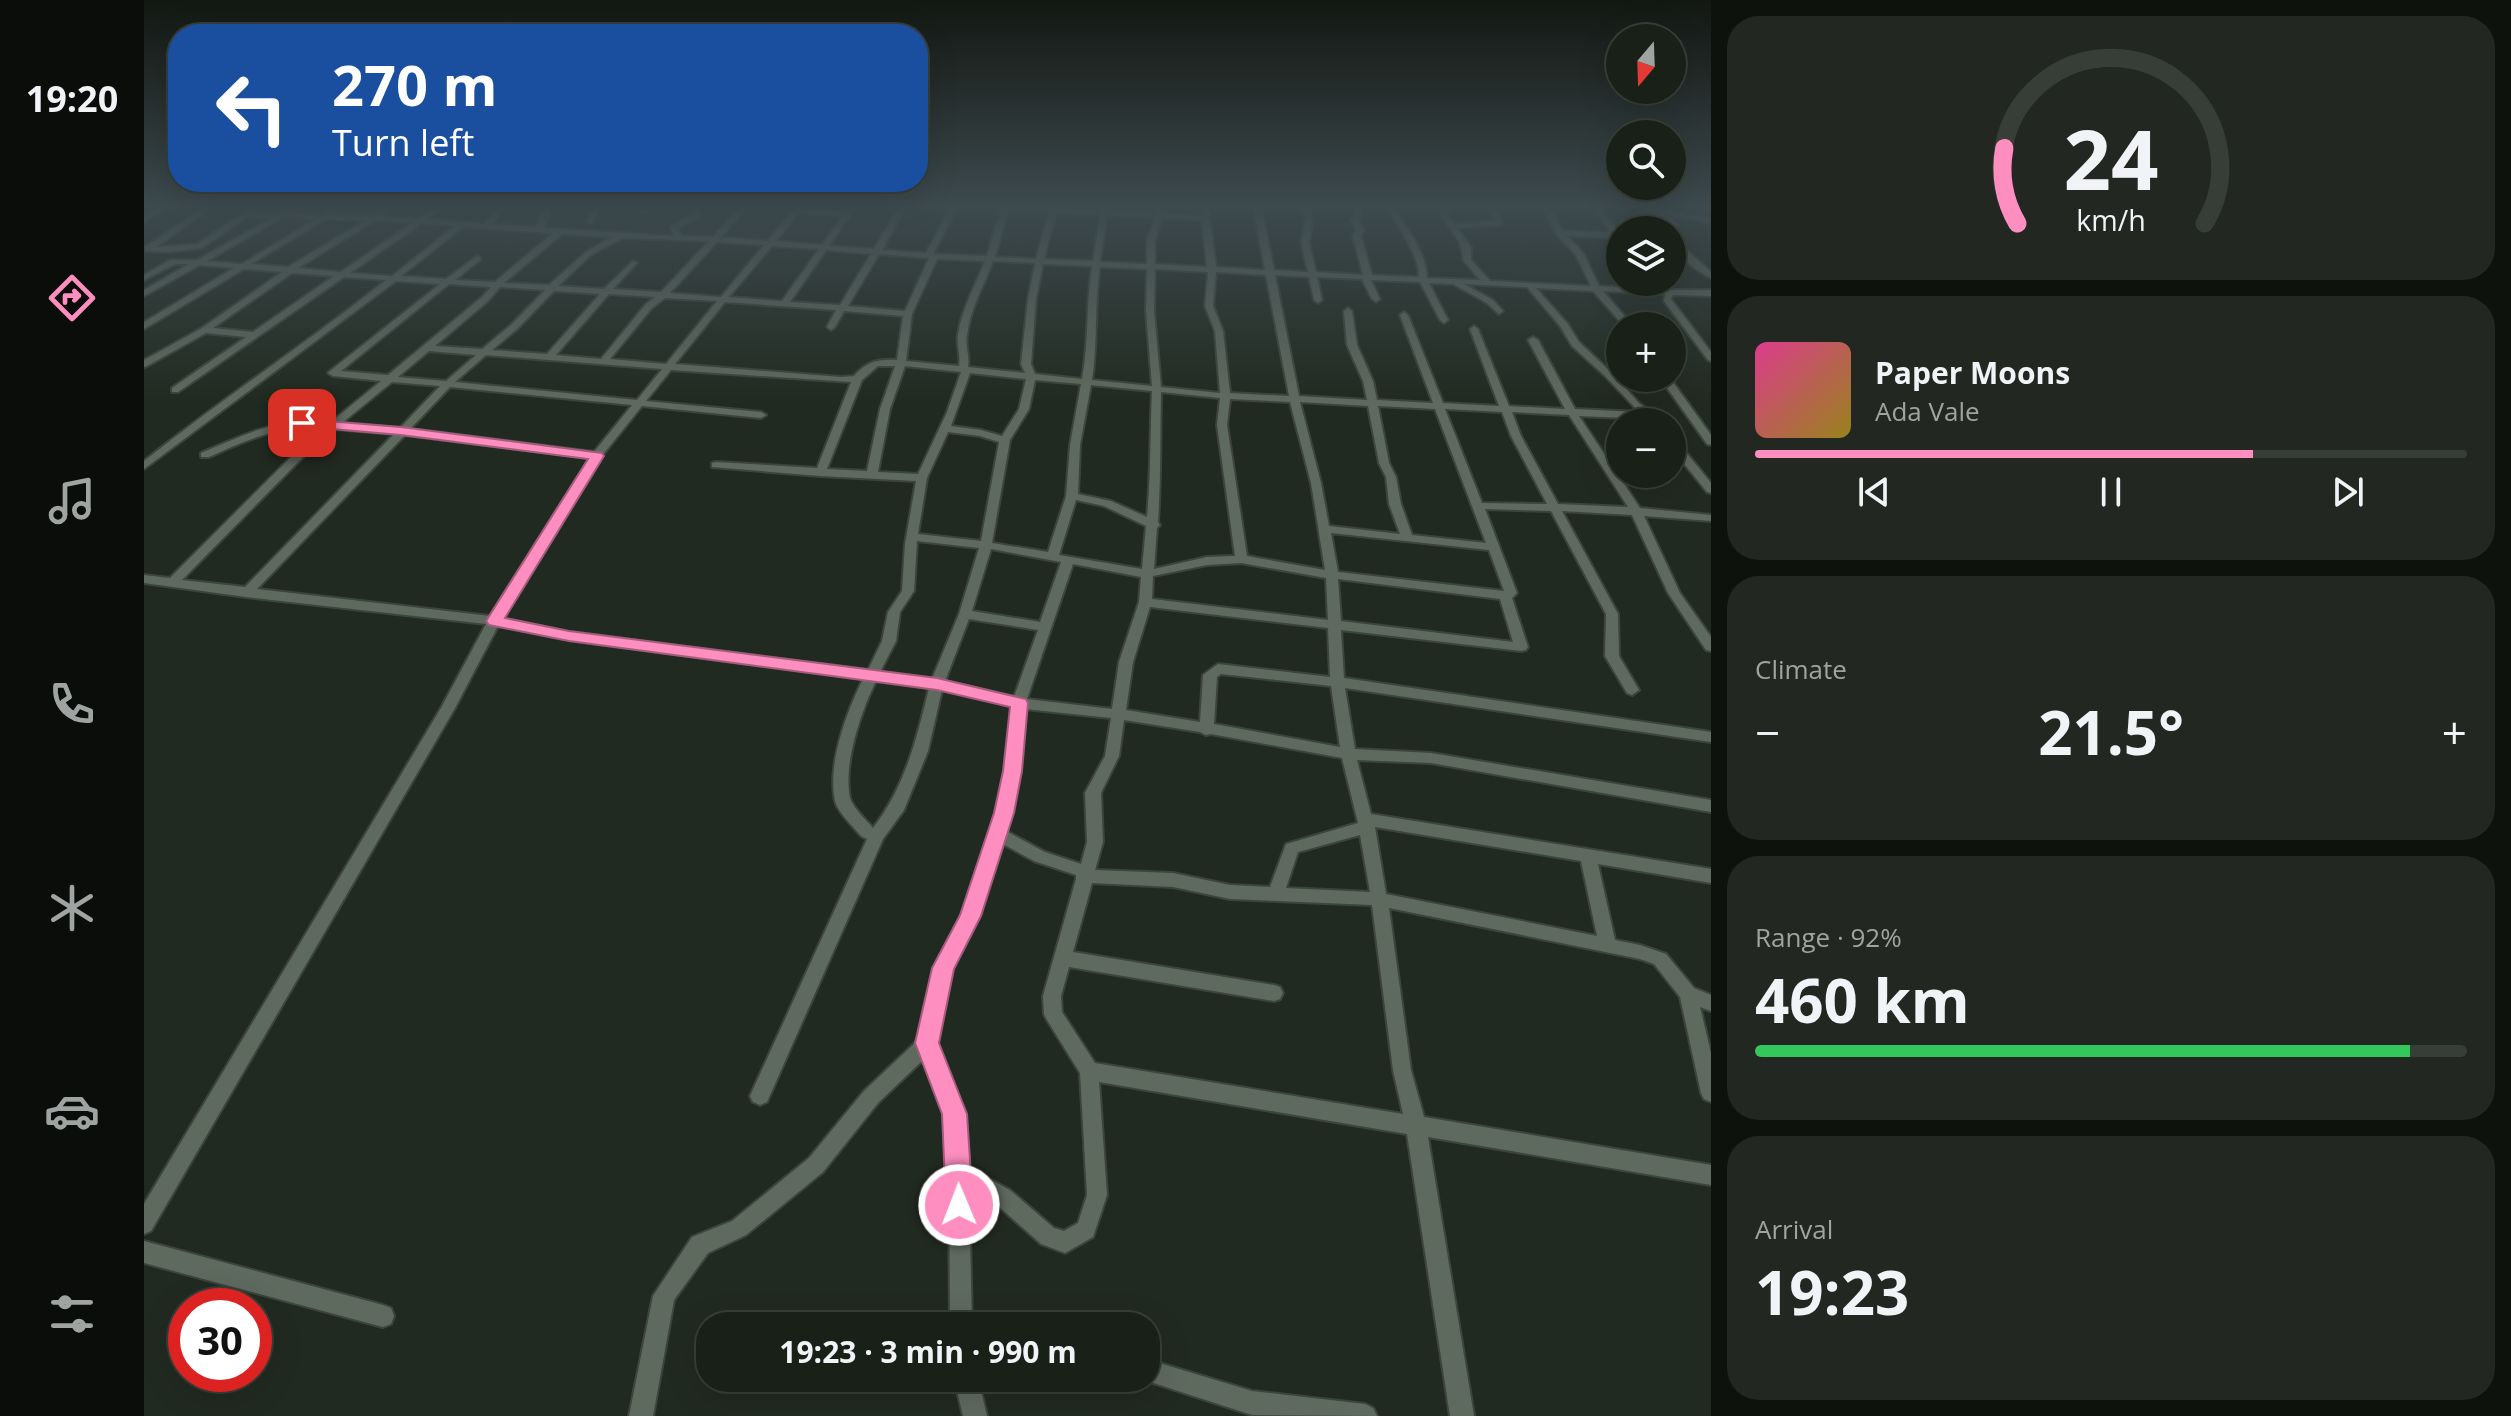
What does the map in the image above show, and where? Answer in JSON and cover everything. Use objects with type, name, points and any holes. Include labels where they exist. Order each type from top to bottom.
[{"type":"street","points":[[144,293],[184,271]]},
{"type":"street","points":[[144,326],[236,271]]},
{"type":"street","points":[[144,364],[205,330],[289,271]]},
{"type":"street","points":[[313,271],[908,314]]},
{"type":"street","points":[[175,390],[347,271]]},
{"type":"street","points":[[144,466],[201,420],[404,271]]},
{"type":"street","points":[[460,271],[333,372],[385,380],[761,415]]},
{"type":"street","points":[[173,582],[333,424],[428,348],[513,271]]},
{"type":"street","points":[[246,593],[401,431],[571,271]]},
{"type":"street","points":[[550,357],[625,271]]},
{"type":"street","points":[[604,361],[649,306],[685,271]]},
{"type":"street","points":[[144,1224],[448,708],[494,621],[597,456],[636,404],[747,271]]},
{"type":"street","points":[[785,303],[807,271]]},
{"type":"street","points":[[831,327],[865,271]]},
{"type":"street","points":[[872,474],[885,409],[901,363],[908,314],[925,271]]},
{"type":"street","points":[[876,836],[867,832],[843,802],[842,767],[856,707],[889,641],[894,612],[908,591],[912,537],[922,478],[964,370],[962,353],[966,319],[984,271]]},
{"type":"street","points":[[1031,376],[1026,364],[1038,271]]},
{"type":"street","points":[[1052,557],[1072,496],[1075,445],[1088,380],[1096,271]]},
{"type":"street","points":[[959,1174],[1003,1197],[1048,1237],[1065,1242],[1086,1230],[1097,1195],[1089,1071],[1053,1014],[1052,996],[1095,842],[1093,793],[1112,756],[1126,662],[1145,602],[1154,525],[1157,387],[1157,356],[1150,327],[1151,271]]},
{"type":"street","points":[[1212,271],[1209,306],[1219,331],[1225,396],[1222,425],[1241,559]]},
{"type":"street","points":[[1214,271],[1313,273],[1606,290]]},
{"type":"street","points":[[1365,277],[1367,271]]},
{"type":"street","points":[[1423,271],[1423,280],[1444,320]]},
{"type":"street","points":[[1477,271],[1488,284]]},
{"type":"street","points":[[1588,271],[1597,290],[1617,312]]},
{"type":"street","points":[[1313,273],[1318,300]]},
{"type":"street","points":[[1270,274],[1294,398],[1316,483],[1332,575],[1337,682],[1348,754],[1366,823],[1400,1055],[1416,1126],[1462,1416]]},
{"type":"street","points":[[1365,277],[1376,299]]},
{"type":"street","points":[[1456,282],[1465,290],[1485,297],[1499,311]]},
{"type":"street","points":[[1530,286],[1564,325],[1575,344],[1639,408]]},
{"type":"street","points":[[1686,292],[1711,293]]},
{"type":"street","points":[[1668,296],[1667,299],[1711,358]]},
{"type":"street","points":[[1348,311],[1352,345],[1368,381],[1384,463],[1391,477],[1395,504],[1407,536]]},
{"type":"street","points":[[912,537],[986,545],[1147,574],[1207,561],[1241,559],[1332,575],[1505,596],[1511,593],[1404,315]]},
{"type":"street","points":[[1474,329],[1504,410],[1612,614],[1612,656],[1632,690]]},
{"type":"street","points":[[205,330],[254,335]]},
{"type":"street","points":[[1533,340],[1559,392],[1636,511],[1674,593],[1711,647]]},
{"type":"street","points":[[428,348],[666,368],[857,379]]},
{"type":"street","points":[[820,473],[857,379],[869,364],[901,363],[1225,396],[1606,417]]},
{"type":"street","points":[[760,1096],[876,836],[896,810],[921,751],[937,684],[965,614],[986,545],[1005,440],[1024,409],[1031,376]]},
{"type":"street","points":[[1675,392],[1711,442]]},
{"type":"street","points":[[205,455],[280,426],[333,424],[597,456]]},
{"type":"street","points":[[944,428],[1005,440]]},
{"type":"street","points":[[1686,459],[1711,490]]},
{"type":"street","points":[[716,465],[922,478]]},
{"type":"street","points":[[1072,496],[1107,503],[1154,525]]},
{"type":"street","points":[[1479,506],[1636,511],[1711,518]]},
{"type":"street","points":[[1323,529],[1492,547]]},
{"type":"street","points":[[961,1312],[959,1174],[954,1114],[927,1043],[943,968],[970,916],[998,834],[1012,771],[1019,703],[1068,560]]},
{"type":"street","points":[[144,579],[494,621],[578,637],[937,684],[1019,703],[1117,715],[1348,754],[1431,758],[1711,806]]},
{"type":"street","points":[[1145,602],[1521,647],[1505,596]]},
{"type":"street","points":[[965,614],[1044,627]]},
{"type":"street","points":[[1206,730],[1210,675],[1218,669],[1337,682],[1711,737]]},
{"type":"street","points":[[1276,894],[1292,848],[1366,823],[1711,876]]},
{"type":"street","points":[[998,834],[1040,857],[1084,874],[1173,880],[1230,892],[1379,899],[1608,945],[1660,959],[1688,994],[1711,1093]]},
{"type":"street","points":[[1588,856],[1608,945]]},
{"type":"street","points":[[1061,958],[1274,993]]},
{"type":"street","points":[[1688,994],[1711,1003]]},
{"type":"street","points":[[641,1416],[664,1296],[700,1245],[739,1228],[816,1165],[871,1097],[927,1043]]},
{"type":"street","points":[[1089,1071],[1711,1175]]},
{"type":"street","points":[[144,1252],[383,1316]]},
{"type":"street","points":[[1160,1374],[1252,1403],[1365,1416]]},
{"type":"street","points":[[969,1392],[975,1416]]},
{"type":"route","points":[[302,423],[401,431],[597,456],[494,621],[588,639],[937,684],[1019,703],[1004,813],[970,916],[943,968],[927,1043],[954,1114],[959,1205]]}]
